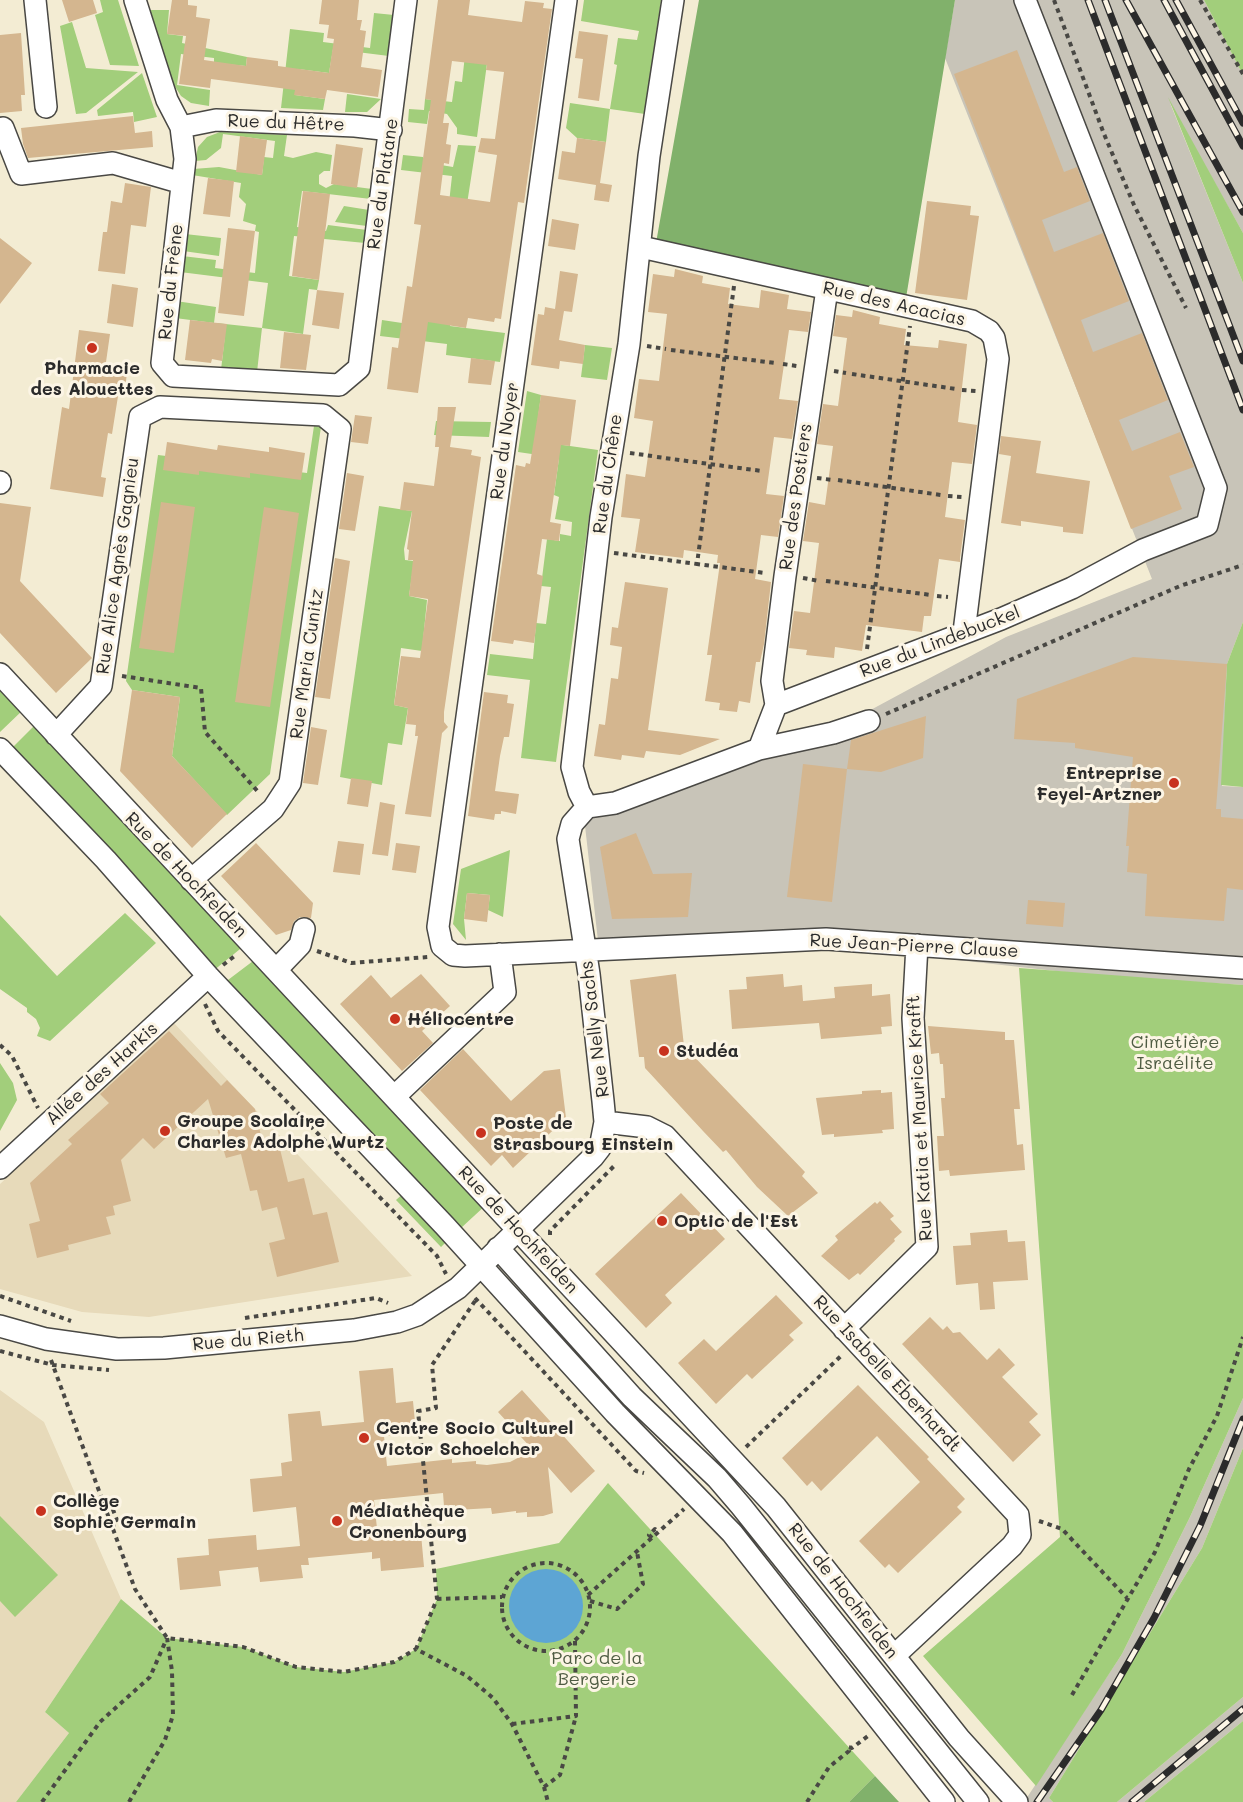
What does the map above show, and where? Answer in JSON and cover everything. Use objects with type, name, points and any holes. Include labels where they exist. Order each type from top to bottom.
[{"type":"street","points":[[35,0],[46,107]]},
{"type":"street","name":"Rue du Frêne","points":[[135,0],[167,100],[181,127],[185,159],[162,363],[173,376],[339,386],[359,368]]},
{"type":"street","name":"Rue du Platane","points":[[359,368],[406,0]]},
{"type":"street","name":"Rue du Noyer","points":[[453,954],[442,946],[438,927],[567,0]]},
{"type":"street","name":"Rue du Chêne","points":[[587,807],[579,792],[572,767],[597,551],[673,0]]},
{"type":"street","name":"Rue du Lindebuckel","points":[[776,705],[1049,598],[1143,550],[1207,525],[1216,488],[1025,0]]},
{"type":"street","name":"Rue du Hêtre","points":[[181,127],[216,120],[356,126],[391,130]]},
{"type":"street","points":[[3,128],[21,174],[113,163],[182,183]]},
{"type":"street","name":"Rue des Acacias","points":[[640,247],[982,325],[994,338],[997,348],[994,400],[964,632]]},
{"type":"street","name":"Rue des Postiers","points":[[776,705],[772,681],[827,289]]},
{"type":"street","name":"Rue Alice Agnès Gagnieu","points":[[56,735],[101,686],[140,417],[160,407],[323,415]]},
{"type":"street","name":"Rue Maria Cunitz","points":[[191,880],[273,808],[290,783],[340,429],[323,415]]},
{"type":"street","name":"Rue de Hochfelden","points":[[0,674],[735,1461],[776,1507],[959,1738],[1017,1802]]},
{"type":"street","points":[[759,749],[776,705]]},
{"type":"street","points":[[584,944],[568,839],[572,824],[587,807],[615,803],[759,749],[833,733],[869,721]]},
{"type":"street","points":[[0,749],[106,860],[206,978],[480,1265],[615,1413],[692,1502],[767,1576],[944,1802]]},
{"type":"street","points":[[276,970],[302,937]]},
{"type":"street","name":"Rue Jean-Pierre Clause","points":[[453,954],[500,954],[584,944],[826,939],[1243,968]]},
{"type":"street","name":"Rue Nelly Sachs","points":[[498,1248],[593,1157],[604,1136],[605,1122],[584,944]]},
{"type":"street","name":"Rue Katia et Maurice Krafft","points":[[850,1335],[927,1248],[913,1018],[917,945]]},
{"type":"street","points":[[395,1096],[505,992],[500,954]]},
{"type":"street","name":"Allée des Harkis","points":[[0,1168],[206,978]]},
{"type":"street","name":"Rue Isabelle Eberhardt","points":[[605,1122],[647,1127],[665,1136],[1013,1508],[1019,1519]]},
{"type":"street","points":[[498,1248],[632,1397],[717,1478],[978,1802]]},
{"type":"street","name":"Rue du Rieth","points":[[0,1326],[81,1346],[141,1349],[376,1326],[417,1315],[451,1293],[498,1248]]},
{"type":"street","points":[[894,1656],[1012,1546],[1020,1535],[1019,1519]]},
{"type":"path","points":[[1054,0],[1104,134],[1134,205],[1186,308]]},
{"type":"path","points":[[1200,0],[1243,74]]},
{"type":"path","points":[[697,564],[736,268]]},
{"type":"path","points":[[861,654],[866,655],[912,308]]},
{"type":"path","points":[[671,350],[775,363]]},
{"type":"path","points":[[852,374],[956,389]]},
{"type":"path","points":[[657,457],[762,471]]},
{"type":"path","points":[[838,480],[941,495]]},
{"type":"path","points":[[597,551],[819,581]]},
{"type":"path","points":[[869,721],[1180,586],[1243,565]]},
{"type":"path","points":[[826,581],[931,595]]},
{"type":"path","points":[[103,673],[201,688],[205,732],[273,808]]},
{"type":"path","points":[[302,937],[351,963],[453,954]]},
{"type":"path","points":[[206,978],[251,943]]},
{"type":"path","points":[[0,1044],[12,1056],[46,1125]]},
{"type":"path","points":[[437,1256],[446,1274],[441,1280]]},
{"type":"path","points":[[0,1296],[75,1322]]},
{"type":"path","points":[[238,1319],[316,1309],[376,1298],[398,1307]]},
{"type":"path","points":[[167,1638],[243,1647],[296,1667],[344,1672],[394,1662],[416,1649],[437,1599],[436,1569],[418,1411],[436,1408],[432,1365],[476,1299],[636,1471],[653,1474]]},
{"type":"path","points":[[735,1461],[850,1335]]},
{"type":"path","points":[[1072,1695],[1155,1552],[1189,1468],[1217,1416],[1243,1337]]},
{"type":"path","points":[[46,1339],[55,1373],[135,1590],[167,1638],[172,1671],[173,1715],[165,1740],[129,1802]]},
{"type":"path","points":[[677,1500],[692,1502]]},
{"type":"path","points":[[692,1502],[692,1516]]},
{"type":"path","points":[[589,1598],[692,1502]]},
{"type":"path","points":[[111,1525],[164,1518]]},
{"type":"path","points":[[1019,1519],[1051,1524],[1062,1529],[1127,1598]]},
{"type":"path","points":[[589,1598],[617,1609],[643,1584],[637,1551]]},
{"type":"path","points":[[548,1562],[570,1569],[585,1586],[589,1598],[587,1625],[575,1641],[551,1651],[529,1648],[512,1636],[502,1617],[502,1597],[513,1577],[527,1566],[548,1562]]},
{"type":"path","points":[[437,1599],[502,1597]]},
{"type":"path","points":[[42,1802],[100,1722],[150,1677],[167,1638]]},
{"type":"path","points":[[544,1787],[560,1775],[576,1716],[575,1641]]},
{"type":"path","points":[[416,1649],[467,1676],[493,1698],[512,1724],[544,1787],[548,1802]]},
{"type":"path","points":[[512,1724],[576,1716]]},
{"type":"path","points":[[807,1802],[829,1767],[871,1734]]},
{"type":"shaded area","points":[[955,0],[1204,0],[1243,75],[1243,233],[1170,103],[1243,283],[1243,622],[1227,664],[1222,786],[1243,787],[1243,985],[1101,976],[831,946],[598,941],[583,808],[865,713],[1006,637],[1152,579],[945,58]]},
{"type":"shaded area","name":"Groupe Scolaire Charles Adolphe Wurtz","points":[[173,1022],[412,1276],[149,1317],[82,1312],[0,1289],[0,1184]]},
{"type":"shaded area","name":"Collège Sophie Germain","points":[[0,1390],[44,1422],[121,1599],[45,1712],[69,1733],[16,1802],[0,1802]]},
{"type":"shaded area","points":[[1243,1398],[1243,1448],[1202,1548],[1049,1798],[1053,1802],[1024,1802],[1122,1654],[1190,1517]]},
{"type":"shaded area","points":[[1243,1697],[1243,1721],[1144,1802],[1117,1802]]},
{"type":"green space","points":[[100,0],[118,0],[139,66],[110,65],[95,15],[103,12]]},
{"type":"green space","points":[[584,0],[661,0],[645,114],[610,109],[617,65],[614,64],[618,38],[637,40],[639,31],[581,21]]},
{"type":"green space","points":[[699,0],[955,0],[906,298],[656,243]]},
{"type":"green space","points":[[1204,0],[1243,0],[1243,75]]},
{"type":"green space","points":[[148,10],[169,10],[167,34],[183,36],[182,43],[247,57],[246,66],[214,63],[214,58],[181,54],[177,85],[210,90],[209,106],[191,103],[181,96],[174,85]]},
{"type":"green space","points":[[374,13],[394,15],[389,56],[333,49],[329,73],[298,69],[295,95],[325,99],[323,110],[281,108],[290,29],[324,33],[323,42],[370,48]]},
{"type":"green space","points":[[72,22],[86,68],[138,72],[86,113],[76,114],[60,26]]},
{"type":"green space","points":[[466,46],[489,49],[477,137],[457,134],[457,128],[447,114],[429,111],[427,124],[408,122],[409,109],[424,110],[425,99],[452,102],[455,81],[462,82]]},
{"type":"green space","points":[[142,73],[157,117],[134,122],[133,112],[98,116],[97,110]]},
{"type":"green space","points":[[347,94],[381,99],[367,112],[345,112]]},
{"type":"green space","points":[[1168,97],[1243,233],[1243,283]]},
{"type":"green space","points":[[570,103],[610,109],[606,142],[577,138],[566,128]]},
{"type":"green space","points":[[220,132],[287,135],[284,156],[293,158],[316,152],[332,155],[330,171],[324,171],[319,175],[319,184],[326,188],[334,184],[372,189],[371,199],[302,191],[297,227],[326,231],[328,225],[367,230],[365,243],[294,236],[289,276],[319,280],[317,290],[309,289],[303,334],[262,328],[268,283],[180,272],[182,256],[216,260],[215,268],[255,273],[259,232],[255,231],[256,225],[243,221],[246,204],[239,197],[241,183],[192,175],[193,169],[219,167],[262,175],[264,157],[273,158],[275,141],[223,134],[221,148],[206,160],[195,161],[198,147],[207,137]]},
{"type":"green space","points":[[458,145],[476,146],[467,204],[449,203],[452,176],[401,170],[403,155],[423,157],[423,162],[453,167]]},
{"type":"green space","points":[[344,206],[369,210],[367,226],[335,222]]},
{"type":"green space","points":[[185,234],[221,238],[219,256],[183,251]]},
{"type":"green space","points":[[428,289],[454,291],[450,326],[505,333],[500,362],[446,355],[447,344],[380,336],[382,320],[402,323]]},
{"type":"green space","points":[[176,301],[216,307],[214,323],[175,318]]},
{"type":"green space","points":[[216,323],[262,328],[257,372],[221,370],[225,335]]},
{"type":"green space","points":[[585,345],[612,348],[607,380],[581,377]]},
{"type":"green space","points":[[527,391],[541,395],[535,441],[598,450],[556,762],[521,758],[530,680],[487,675],[490,654],[533,659],[536,623],[546,624],[551,587],[541,586],[547,539],[560,541],[560,534],[571,536],[572,522],[555,519],[559,497],[554,495],[559,458],[518,452]]},
{"type":"green space","points":[[436,421],[491,422],[489,437],[434,435]]},
{"type":"green space","points":[[314,426],[321,427],[270,774],[227,815],[172,756],[180,697],[132,690],[126,681],[158,455],[307,473]]},
{"type":"green space","points":[[379,506],[412,511],[404,549],[405,560],[414,561],[409,596],[427,600],[422,651],[401,648],[394,705],[408,708],[402,745],[388,743],[382,785],[340,777]]},
{"type":"green space","points":[[1243,622],[1243,787],[1221,785],[1227,664]]},
{"type":"green space","points":[[0,684],[24,709],[0,732]]},
{"type":"green space","points":[[36,724],[245,945],[213,971],[10,750]]},
{"type":"green space","points":[[510,850],[503,917],[488,910],[490,895],[467,893],[464,919],[466,940],[453,924],[461,869]]},
{"type":"green space","points":[[125,913],[156,943],[50,1041],[37,1036],[40,1028],[36,1019],[27,1012],[27,1008],[0,989],[0,915],[57,976]]},
{"type":"green space","points":[[257,958],[487,1204],[461,1228],[224,983]]},
{"type":"green space","name":"Cimetière Israélite","points":[[1019,968],[1243,985],[1243,1398],[1190,1517],[1122,1654],[1036,1786],[923,1656],[1060,1537]]},
{"type":"green space","points":[[0,1063],[13,1083],[17,1100],[0,1131]]},
{"type":"green space","points":[[405,1192],[447,1241],[441,1247],[396,1200]]},
{"type":"green space","points":[[1243,1448],[1243,1697],[1117,1802],[1053,1802],[1049,1798],[1202,1548]]},
{"type":"green space","name":"Parc de la Bergerie","points":[[608,1483],[875,1776],[849,1802],[16,1802],[69,1733],[45,1712],[121,1599],[167,1638],[243,1647],[296,1667],[344,1672],[394,1662],[416,1649],[437,1599],[436,1569],[559,1543]]},
{"type":"green space","points":[[0,1516],[58,1575],[15,1617],[0,1601]]},
{"type":"green space","points":[[1243,1721],[1243,1802],[1144,1802]]},
{"type":"green space","points":[[875,1776],[899,1802],[849,1802]]},
{"type":"water","points":[[546,1569],[567,1575],[577,1585],[583,1606],[577,1627],[567,1637],[546,1643],[525,1637],[515,1627],[509,1606],[515,1585],[525,1575]]},
{"type":"building","points":[[62,0],[93,0],[97,13],[69,22]]},
{"type":"building","points":[[172,0],[188,0],[188,5],[197,6],[196,17],[210,19],[204,60],[246,66],[247,57],[278,61],[278,66],[329,73],[334,39],[327,38],[329,25],[319,24],[322,0],[359,0],[357,20],[362,20],[360,30],[366,31],[361,67],[382,70],[378,97],[327,90],[325,99],[294,95],[295,90],[211,79],[210,88],[179,84],[186,36],[167,34]]},
{"type":"building","points":[[438,0],[470,0],[468,15],[522,22],[525,1],[544,3],[543,8],[552,9],[524,203],[518,202],[501,319],[495,318],[494,322],[468,318],[466,328],[428,322],[418,393],[387,389],[392,347],[398,348],[407,286],[412,287],[421,225],[414,224],[431,100],[425,99]],"holes":[[[452,61],[487,65],[486,70],[504,72],[495,139],[481,138],[478,152],[497,155],[490,202],[440,195],[444,163],[449,164],[451,145],[446,144],[449,123],[443,123]]]},
{"type":"building","points":[[579,31],[608,35],[599,101],[578,98],[583,59],[575,58]]},
{"type":"building","points":[[21,33],[25,95],[21,95],[22,111],[0,113],[0,35]]},
{"type":"building","points":[[1017,50],[1064,172],[1077,167],[1090,201],[1042,220],[1054,252],[1103,233],[1129,301],[1081,320],[1093,352],[1142,333],[1168,400],[1119,420],[1132,451],[1180,432],[1194,467],[1169,476],[1182,509],[1131,529],[954,74]]},
{"type":"building","points":[[133,116],[135,133],[152,131],[153,147],[28,158],[23,144],[21,128]]},
{"type":"building","points":[[240,136],[267,140],[262,175],[236,172]]},
{"type":"building","points":[[577,138],[606,142],[600,183],[612,185],[609,202],[594,200],[596,185],[558,179],[562,151],[575,153]]},
{"type":"building","points":[[336,144],[363,148],[357,188],[331,184]]},
{"type":"building","points":[[208,178],[234,181],[230,217],[203,214]]},
{"type":"building","points":[[125,183],[151,187],[146,227],[131,225],[125,274],[98,271],[103,232],[107,232],[111,201],[122,203]]},
{"type":"building","points":[[303,191],[330,194],[319,280],[292,276]]},
{"type":"building","points":[[927,201],[971,206],[970,215],[979,216],[967,300],[915,293]]},
{"type":"building","points":[[552,219],[579,224],[575,250],[548,246]]},
{"type":"building","points":[[228,228],[255,231],[244,316],[218,313]]},
{"type":"building","points":[[0,238],[32,263],[0,304]]},
{"type":"building","points":[[675,269],[703,276],[702,283],[730,288],[728,304],[759,308],[761,290],[789,295],[787,309],[811,312],[808,332],[789,330],[779,399],[798,401],[792,439],[774,437],[766,494],[784,496],[778,537],[761,535],[755,579],[771,582],[764,644],[760,662],[756,662],[750,703],[739,701],[737,712],[719,710],[720,703],[705,701],[712,655],[707,655],[720,563],[717,563],[718,555],[684,550],[683,558],[635,552],[640,519],[621,517],[626,474],[645,477],[653,421],[634,418],[639,379],[659,381],[667,314],[648,312],[653,274],[674,277]]},
{"type":"building","points":[[560,271],[578,274],[572,312],[564,311],[559,340],[585,345],[583,364],[560,361],[559,369],[531,365],[538,314],[544,315],[545,307],[555,309]]},
{"type":"building","points":[[112,284],[138,288],[133,327],[107,323]]},
{"type":"building","points":[[317,290],[344,293],[339,329],[312,325]]},
{"type":"building","points":[[853,310],[880,317],[879,324],[906,329],[904,345],[938,348],[939,340],[967,344],[958,422],[977,425],[972,464],[952,462],[945,517],[965,520],[960,562],[939,559],[931,616],[924,616],[922,632],[866,625],[862,651],[835,647],[834,658],[806,655],[807,650],[789,648],[794,611],[810,613],[819,543],[803,541],[809,502],[825,505],[833,446],[817,444],[823,404],[838,406],[847,338],[833,336],[836,315],[852,317]]},
{"type":"building","points":[[190,320],[227,324],[222,361],[212,359],[211,363],[185,360]]},
{"type":"building","points":[[79,330],[110,334],[105,369],[127,372],[125,391],[119,390],[112,434],[108,433],[101,477],[106,478],[103,497],[50,489],[62,407],[69,409]]},
{"type":"building","points":[[284,332],[311,335],[306,370],[280,368]]},
{"type":"building","points":[[471,358],[495,361],[491,385],[468,383]]},
{"type":"building","points":[[541,395],[576,400],[570,446],[561,445],[550,522],[561,524],[559,541],[542,539],[537,574],[543,576],[534,643],[514,640],[513,644],[491,641],[516,465],[525,467],[526,463],[530,464]]},
{"type":"building","points":[[438,407],[456,407],[450,447],[472,450],[471,455],[481,457],[444,712],[444,722],[448,727],[442,733],[431,817],[405,814],[418,736],[415,736],[416,725],[406,724],[408,708],[394,705],[401,656],[420,658],[428,599],[409,596],[413,560],[408,560],[409,550],[407,549],[412,511],[400,510],[404,482],[434,486],[439,447],[435,447]]},
{"type":"building","points":[[355,415],[372,417],[368,444],[351,442]]},
{"type":"building","points":[[1001,436],[1041,441],[1036,473],[1090,481],[1083,534],[1063,532],[1063,527],[1021,521],[1021,526],[1001,523],[1011,456],[999,454]]},
{"type":"building","points":[[167,442],[217,450],[218,445],[269,452],[269,447],[305,453],[301,480],[250,473],[250,478],[199,471],[199,475],[163,470]]},
{"type":"building","points":[[347,473],[364,476],[355,531],[339,529]]},
{"type":"building","points":[[161,502],[195,507],[174,653],[139,648]]},
{"type":"building","points":[[0,503],[31,507],[20,581],[92,658],[56,693],[0,633]]},
{"type":"building","points":[[264,507],[299,513],[270,707],[235,702]]},
{"type":"building","points":[[335,558],[350,561],[330,699],[315,697]]},
{"type":"building","points":[[625,582],[668,588],[648,730],[720,739],[680,755],[646,751],[644,758],[622,755],[621,760],[594,756],[599,724],[605,725],[611,678],[618,679],[622,647],[610,645],[612,627],[618,628]]},
{"type":"building","name":"Entreprise Feyel-Artzner","points":[[1133,657],[1227,664],[1216,809],[1221,809],[1221,817],[1243,819],[1243,890],[1227,888],[1224,921],[1145,916],[1147,874],[1127,872],[1129,846],[1126,846],[1133,757],[1075,748],[1075,743],[1014,739],[1017,699]]},
{"type":"building","points":[[132,690],[180,697],[172,756],[227,814],[192,848],[120,771]]},
{"type":"building","points":[[484,692],[508,695],[507,703],[514,704],[509,737],[504,737],[495,791],[519,794],[516,814],[501,811],[501,814],[495,814],[494,820],[468,816]]},
{"type":"building","points":[[926,716],[923,758],[881,772],[847,769],[851,740]]},
{"type":"building","points":[[311,727],[327,730],[318,785],[303,783]]},
{"type":"building","points":[[803,764],[847,769],[832,902],[787,897]]},
{"type":"building","points":[[351,778],[372,781],[368,807],[347,804]]},
{"type":"building","points":[[380,802],[395,805],[388,856],[372,854]]},
{"type":"building","points":[[636,833],[653,874],[692,873],[688,917],[612,919],[600,847]]},
{"type":"building","points":[[338,841],[364,844],[360,875],[333,872]]},
{"type":"building","points":[[256,843],[313,903],[311,918],[300,917],[294,921],[291,930],[276,935],[221,876]]},
{"type":"building","points":[[396,843],[420,846],[416,873],[392,870]]},
{"type":"building","points":[[467,893],[490,895],[487,922],[464,919]]},
{"type":"building","points":[[1028,900],[1065,903],[1063,927],[1026,924]]},
{"type":"building","name":"Héliocentre","points":[[421,974],[450,1006],[422,1031],[433,1043],[402,1071],[340,1004],[371,975],[391,998]]},
{"type":"building","name":"Studéa","points":[[676,974],[684,1046],[805,1172],[802,1176],[818,1193],[788,1216],[757,1187],[726,1150],[723,1152],[703,1131],[645,1068],[644,1057],[639,1057],[630,980]]},
{"type":"building","points":[[783,974],[784,987],[802,985],[803,1001],[835,998],[834,987],[872,984],[872,996],[890,994],[892,1026],[881,1027],[882,1034],[821,1039],[819,1023],[732,1029],[729,990],[747,989],[746,977]]},
{"type":"building","points":[[928,1026],[1005,1032],[1005,1040],[1014,1040],[1020,1109],[1014,1109],[1017,1145],[1023,1144],[1025,1170],[950,1176],[949,1170],[939,1171],[937,1136],[944,1136],[941,1098],[945,1098],[943,1064],[940,1064],[939,1053],[931,1054]]},
{"type":"building","points":[[169,1031],[221,1086],[227,1080],[255,1109],[264,1149],[279,1145],[288,1182],[304,1178],[313,1215],[327,1212],[339,1262],[277,1277],[269,1243],[285,1239],[277,1207],[262,1211],[257,1190],[250,1191],[241,1154],[226,1158],[208,1099],[154,1149],[143,1138],[121,1160],[131,1201],[113,1206],[115,1215],[106,1217],[111,1234],[68,1245],[69,1250],[37,1258],[29,1224],[40,1221],[30,1183],[72,1144],[68,1140],[109,1103],[100,1094]]},
{"type":"building","points":[[463,1049],[511,1101],[544,1071],[560,1069],[566,1118],[513,1168],[502,1155],[491,1166],[420,1090]]},
{"type":"building","points":[[881,1090],[881,1093],[892,1092],[894,1129],[882,1130],[883,1133],[834,1137],[834,1134],[822,1135],[816,1098]]},
{"type":"building","points":[[681,1193],[725,1239],[665,1295],[672,1303],[646,1328],[595,1274]]},
{"type":"building","points":[[880,1201],[894,1216],[890,1219],[902,1232],[860,1275],[858,1273],[849,1280],[821,1256],[838,1240],[835,1236],[875,1202],[877,1204]]},
{"type":"building","points":[[1007,1230],[1008,1242],[1025,1241],[1028,1280],[993,1282],[995,1309],[980,1310],[978,1283],[956,1285],[953,1246],[971,1245],[970,1233]]},
{"type":"building","points":[[776,1295],[803,1323],[789,1335],[794,1340],[752,1379],[747,1374],[716,1404],[678,1363],[704,1339],[716,1351]]},
{"type":"building","points":[[930,1317],[943,1330],[947,1326],[953,1333],[960,1332],[987,1360],[999,1348],[1015,1365],[1002,1377],[1038,1414],[1029,1422],[1041,1435],[1013,1462],[902,1344]]},
{"type":"building","points":[[393,1368],[396,1403],[413,1401],[416,1433],[384,1436],[387,1466],[452,1459],[452,1463],[476,1461],[476,1464],[487,1465],[510,1462],[533,1450],[498,1412],[522,1390],[595,1471],[571,1493],[548,1467],[553,1513],[543,1516],[527,1517],[527,1512],[516,1513],[516,1511],[492,1514],[491,1508],[456,1510],[455,1505],[444,1506],[443,1493],[374,1500],[378,1538],[421,1534],[424,1567],[381,1571],[380,1558],[372,1559],[372,1552],[308,1558],[309,1565],[301,1565],[303,1578],[260,1582],[258,1567],[219,1571],[221,1586],[180,1590],[177,1558],[209,1555],[208,1539],[256,1535],[257,1550],[300,1546],[296,1507],[253,1512],[250,1479],[282,1476],[281,1463],[292,1461],[288,1414],[320,1411],[322,1426],[364,1422],[359,1371]]},
{"type":"building","points":[[858,1385],[929,1457],[927,1459],[965,1499],[957,1507],[962,1512],[898,1573],[889,1564],[885,1568],[859,1541],[920,1482],[877,1436],[821,1491],[812,1481],[807,1486],[782,1458]]},
{"type":"railway","points":[[1088,0],[1243,410]]},
{"type":"railway","points":[[1105,0],[1243,361]]},
{"type":"railway","points":[[1126,0],[1243,212]]},
{"type":"railway","points":[[1164,0],[1243,146]]},
{"type":"railway","points":[[1176,0],[1243,123]]},
{"type":"railway","points":[[1037,1802],[1101,1710],[1154,1618],[1200,1526],[1243,1419]]},
{"type":"railway","points":[[1132,1802],[1243,1709]]},
{"type":"place","name":"Pharmacie des Alouettes","points":[[92,348]]},
{"type":"place","name":"Entreprise Feyel-Artzner","points":[[1174,783]]},
{"type":"place","name":"Héliocentre","points":[[395,1019]]},
{"type":"place","name":"Studéa","points":[[664,1051]]},
{"type":"place","name":"Groupe Scolaire Charles Adolphe Wurtz","points":[[165,1131]]},
{"type":"place","name":"Poste de Strasbourg Einstein","points":[[481,1133]]},
{"type":"place","name":"Optic de l'Est","points":[[662,1221]]},
{"type":"place","name":"Centre Socio Culturel Victor Schoelcher","points":[[364,1438]]},
{"type":"place","name":"Collège Sophie Germain","points":[[41,1511]]},
{"type":"place","name":"Médiathèque Cronenbourg","points":[[337,1521]]}]
